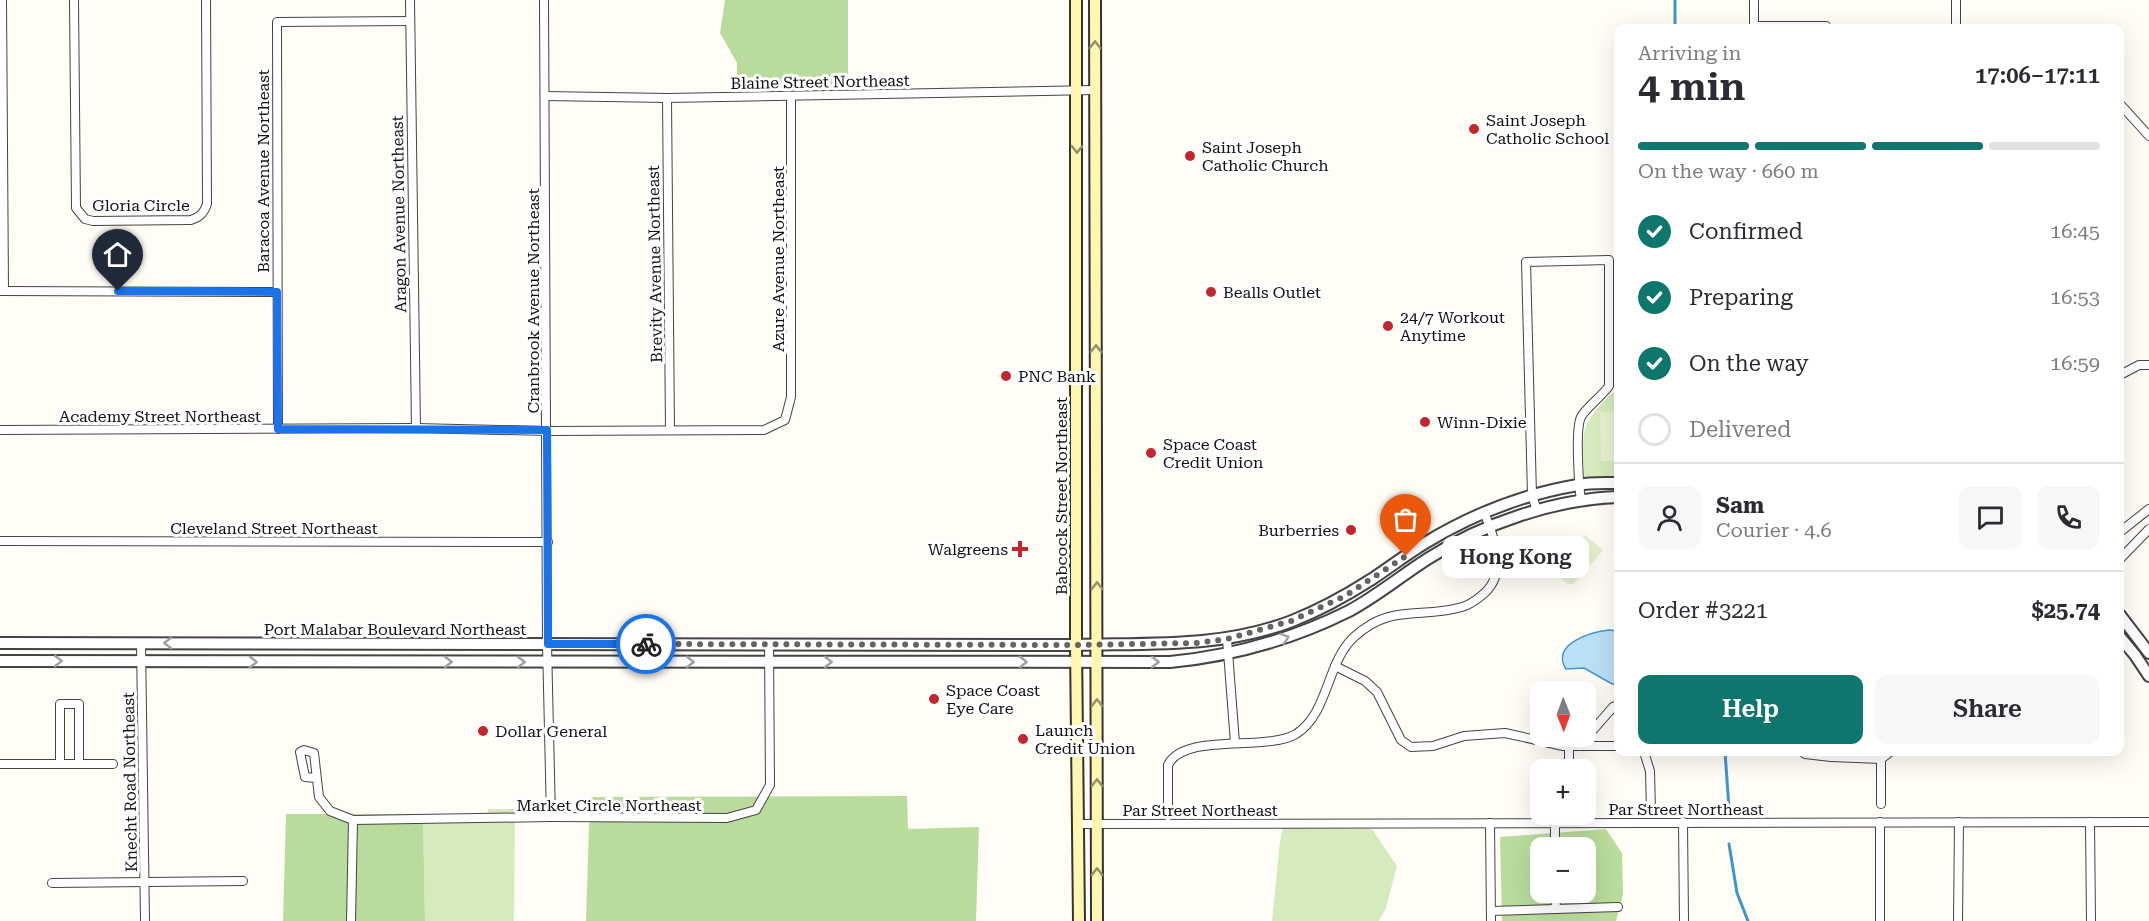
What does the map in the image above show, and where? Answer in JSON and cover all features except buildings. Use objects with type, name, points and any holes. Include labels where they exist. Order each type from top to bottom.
[{"type":"main road","name":"Babcock Street Northeast","points":[[1076,0],[1076,663],[1079,921]]},
{"type":"main road","points":[[1095,0],[1097,921]]},
{"type":"street","points":[[2,0],[2,291],[277,292]]},
{"type":"street","name":"Gloria Circle","points":[[74,0],[76,208],[85,219],[93,221],[191,220],[204,211],[207,204],[206,0]]},
{"type":"street","name":"Aragon Avenue Northeast","points":[[410,0],[416,428]]},
{"type":"street","name":"Cranbrook Avenue Northeast","points":[[544,0],[551,817]]},
{"type":"street","points":[[1754,0],[1754,24]]},
{"type":"street","points":[[1956,0],[1956,24]]},
{"type":"street","name":"Baracoa Avenue Northeast","points":[[278,429],[277,22],[410,21]]},
{"type":"street","name":"Blaine Street Northeast","points":[[545,96],[667,98],[1095,90]]},
{"type":"street","name":"Azure Avenue Northeast","points":[[785,420],[791,397],[791,96]]},
{"type":"street","name":"Brevity Avenue Northeast","points":[[667,98],[670,430]]},
{"type":"street","points":[[2124,108],[2149,136]]},
{"type":"street","points":[[1537,511],[1532,495],[1526,262],[1609,260],[1609,386],[1581,417],[1579,484],[1581,501]]},
{"type":"street","points":[[2124,373],[2139,365],[2149,365]]},
{"type":"street","name":"Academy Street Northeast","points":[[0,430],[416,428],[764,430],[785,420]]},
{"type":"street","name":"Port Malabar Boulevard Northeast","points":[[0,643],[1076,645],[1196,643],[1227,639],[1291,621],[1345,596],[1423,544],[1484,513],[1532,495],[1579,484],[1614,483]]},
{"type":"street","name":"Port Malabar Boulevard Northeast","points":[[0,661],[1170,662],[1229,654],[1296,635],[1351,610],[1428,558],[1490,526],[1537,511],[1581,501],[1614,497]]},
{"type":"street","points":[[2124,529],[2149,508]]},
{"type":"street","points":[[1168,816],[1168,765],[1171,758],[1191,749],[1269,741],[1296,734],[1312,718],[1335,666],[1353,638],[1377,621],[1401,614],[1460,608],[1484,594],[1491,586],[1497,566],[1496,545],[1484,513]]},
{"type":"street","points":[[2124,555],[2149,529]]},
{"type":"street","name":"Cleveland Street Northeast","points":[[0,541],[548,542]]},
{"type":"street","points":[[2124,620],[2149,653]]},
{"type":"street","points":[[1227,639],[1236,743]]},
{"type":"street","points":[[2124,642],[2149,676]]},
{"type":"street","name":"Knecht Road Northeast","points":[[141,643],[145,921]]},
{"type":"street","points":[[314,644],[314,663]]},
{"type":"street","name":"Market Circle Northeast","points":[[316,778],[320,796],[330,811],[353,820],[551,817],[728,818],[756,810],[770,785],[769,644]]},
{"type":"street","points":[[1335,666],[1365,681],[1377,692],[1401,740],[1407,746],[1420,748],[1464,736],[1505,733],[1530,738]]},
{"type":"street","points":[[60,764],[60,704],[79,704],[79,764]]},
{"type":"street","points":[[1596,726],[1614,707]]},
{"type":"street","points":[[1596,746],[1614,746]]},
{"type":"street","points":[[1645,756],[1650,771],[1651,812]]},
{"type":"street","points":[[1822,756],[1881,759],[1885,756]]},
{"type":"street","points":[[1881,759],[1881,804]]},
{"type":"street","points":[[0,764],[113,764]]},
{"type":"street","points":[[351,921],[353,820]]},
{"type":"street","points":[[1683,822],[1684,921]]},
{"type":"street","points":[[1880,822],[1880,921]]},
{"type":"street","points":[[1958,921],[1959,822]]},
{"type":"street","points":[[2090,822],[2091,921]]},
{"type":"street","name":"Par Street Northeast","points":[[1596,823],[2149,822]]},
{"type":"street","points":[[1490,823],[1491,921]]},
{"type":"street","name":"Par Street Northeast","points":[[1079,824],[1530,823]]},
{"type":"street","points":[[52,883],[243,880]]},
{"type":"street","points":[[1556,903],[1556,909]]},
{"type":"street","points":[[1491,911],[1618,907]]},
{"type":"green space","points":[[725,0],[848,0],[848,87],[737,87],[737,63],[720,33]]},
{"type":"green space","points":[[1614,392],[1614,477],[1584,479],[1584,434],[1588,421]]},
{"type":"green space","points":[[1614,411],[1614,461],[1601,461],[1600,412]]},
{"type":"green space","points":[[1585,535],[1603,550],[1574,584],[1568,584],[1554,572],[1554,568]]},
{"type":"green space","points":[[907,796],[908,829],[979,827],[976,921],[586,921],[590,797]]},
{"type":"green space","points":[[488,809],[515,809],[514,921],[425,921],[423,814],[487,819]]},
{"type":"green space","points":[[286,814],[423,814],[425,921],[283,921]]},
{"type":"green space","points":[[1283,828],[1372,829],[1397,866],[1386,908],[1379,921],[1272,921]]},
{"type":"green space","points":[[1606,829],[1622,853],[1623,895],[1616,921],[1502,921],[1500,837]]},
{"type":"water","points":[[1614,631],[1614,684],[1584,668],[1566,669],[1563,653],[1568,646],[1592,633]]},
{"type":"waterway","points":[[1675,0],[1675,24]]},
{"type":"waterway","points":[[1725,756],[1729,808]]},
{"type":"waterway","points":[[1729,844],[1737,893],[1748,921]]},
{"type":"way so far","points":[[646,644],[1196,643],[1255,633],[1291,621],[1345,596],[1406,556]]},
{"type":"place","name":"Saint Joseph Catholic School","points":[[1474,129]]},
{"type":"place","name":"Saint Joseph Catholic Church","points":[[1190,156]]},
{"type":"place","name":"Bealls Outlet","points":[[1211,292]]},
{"type":"place","name":"24/7 Workout Anytime","points":[[1388,326]]},
{"type":"place","name":"PNC Bank","points":[[1006,376]]},
{"type":"place","name":"Winn-Dixie","points":[[1425,422]]},
{"type":"place","name":"Space Coast Credit Union","points":[[1151,453]]},
{"type":"place","name":"Burberries","points":[[1351,530]]},
{"type":"place","name":"Walgreens","points":[[1020,549]]},
{"type":"place","name":"Hong Kong","points":[[1406,556]]},
{"type":"place","name":"Space Coast Eye Care","points":[[934,699]]},
{"type":"place","name":"Dollar General","points":[[483,731]]},
{"type":"place","name":"Launch Credit Union","points":[[1023,739]]},
{"type":"route","points":[[118,291],[277,292],[278,429],[547,430],[548,644],[646,644]]}]
